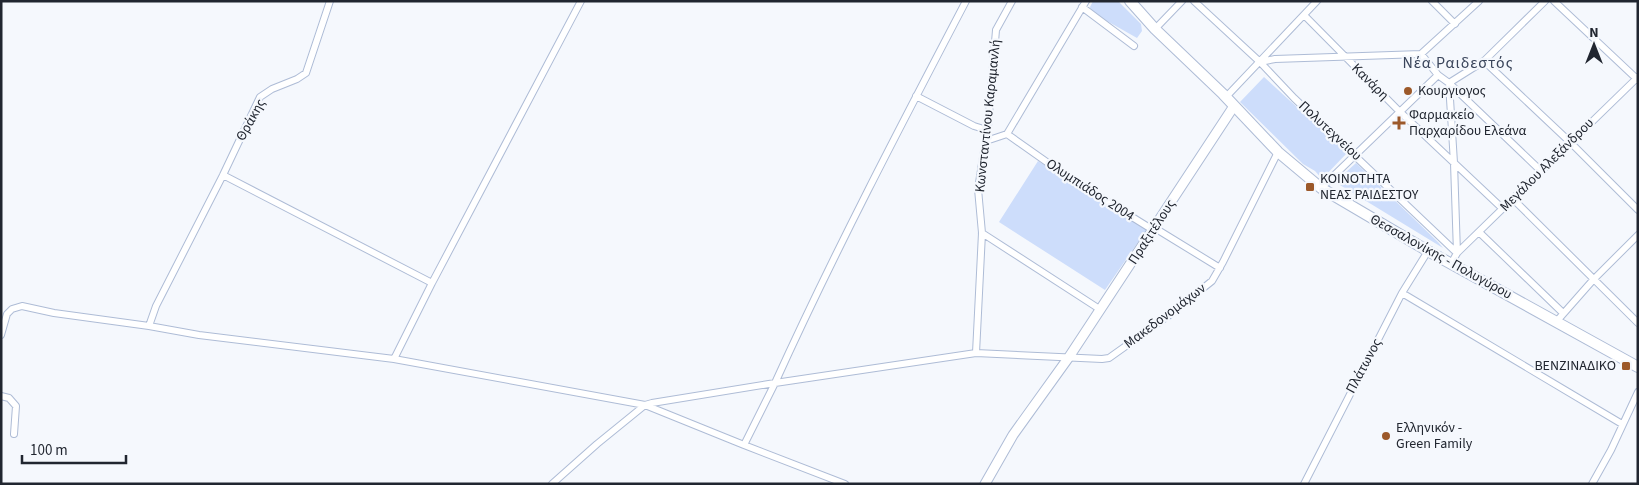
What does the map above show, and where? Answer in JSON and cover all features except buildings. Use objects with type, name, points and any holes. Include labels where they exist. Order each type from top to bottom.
[{"type":"main road","name":"Θεσσαλονίκης - Πολυγύρου","points":[[1130,1],[1155,29],[1226,97],[1278,152],[1321,188],[1451,264],[1560,317],[1638,367]]},
{"type":"street","name":"Θράκης","points":[[149,326],[156,306],[260,97],[272,89],[297,79],[306,73],[330,1]]},
{"type":"street","points":[[394,359],[432,283],[581,1]]},
{"type":"street","points":[[744,446],[810,307],[966,1]]},
{"type":"street","name":"Κωνσταντίνου Καραμανλή","points":[[976,353],[982,233],[978,189],[986,141],[996,30],[1012,1]]},
{"type":"street","points":[[1155,29],[1182,1]]},
{"type":"street","name":"Πολυτεχνείου","points":[[1194,1],[1260,62],[1294,98],[1457,253]]},
{"type":"street","points":[[1226,97],[1317,1]]},
{"type":"street","points":[[1432,1],[1454,24]]},
{"type":"street","points":[[1260,62],[1276,59],[1421,54],[1479,1]]},
{"type":"street","points":[[1449,83],[1484,61],[1544,1]]},
{"type":"street","points":[[1554,1],[1637,78]]},
{"type":"street","points":[[986,141],[1007,134],[1084,4],[1134,46]]},
{"type":"street","name":"Κανάρη","points":[[1304,15],[1399,111],[1503,208]]},
{"type":"street","points":[[1421,54],[1438,76],[1449,83],[1541,172]]},
{"type":"street","points":[[1484,61],[1570,142],[1638,210]]},
{"type":"street","points":[[1321,188],[1399,111],[1438,76]]},
{"type":"street","name":"Μεγάλου Αλεξάνδρου","points":[[1457,253],[1637,78]]},
{"type":"street","points":[[1449,83],[1457,253],[1451,264]]},
{"type":"street","points":[[916,96],[974,126],[987,130]]},
{"type":"street","name":"Πραξιτέλους","points":[[985,484],[1013,434],[1070,357],[1234,106]]},
{"type":"street","name":"Ολυμπιάδος 2004","points":[[1007,134],[1068,176],[1153,230],[1158,230],[1220,268]]},
{"type":"street","name":"Μακεδονομάχων","points":[[645,405],[652,402],[736,388],[976,353],[1109,358],[1168,316],[1212,281],[1278,152]]},
{"type":"street","points":[[223,174],[432,283]]},
{"type":"street","points":[[1513,199],[1638,323]]},
{"type":"street","points":[[1480,232],[1560,317],[1593,280],[1638,235]]},
{"type":"street","points":[[982,233],[1101,310]]},
{"type":"street","name":"Πλάτωνος","points":[[1304,484],[1402,293],[1428,251]]},
{"type":"street","points":[[1402,293],[1622,424]]},
{"type":"street","points":[[1,335],[7,314],[12,309],[22,306],[54,313],[149,326],[199,336],[394,359],[645,405],[744,446],[845,484]]},
{"type":"street","points":[[1592,484],[1611,450],[1638,392]]},
{"type":"street","points":[[1,396],[9,398],[16,406],[14,434]]},
{"type":"street","points":[[552,484],[645,405]]},
{"type":"shaded area","points":[[1093,1],[1118,1],[1141,24],[1142,31],[1137,38],[1091,12],[1090,7]]},
{"type":"shaded area","points":[[1264,77],[1347,153],[1322,179],[1315,171],[1303,164],[1240,102]]},
{"type":"shaded area","points":[[1038,161],[1147,229],[1105,290],[999,222]]},
{"type":"shaded area","points":[[1356,163],[1438,242],[1443,248],[1335,182]]},
{"type":"place","name":"Κουργιογος","points":[[1408,91]]},
{"type":"place","name":"Φαρμακείο Παρχαρίδου Ελεάνα","points":[[1399,123]]},
{"type":"place","name":"ΚΟΙΝΟΤΗΤΑ ΝΕΑΣ ΡΑΙΔΕΣΤΟΥ","points":[[1310,187]]},
{"type":"place","name":"ΒΕΝΖΙΝΑΔΙΚΟ","points":[[1626,366]]},
{"type":"place","name":"Ελληνικόν - Green Family","points":[[1386,436]]},
{"type":"district","name":"Νέα Ραιδεστός","points":[[1458,63]]}]
